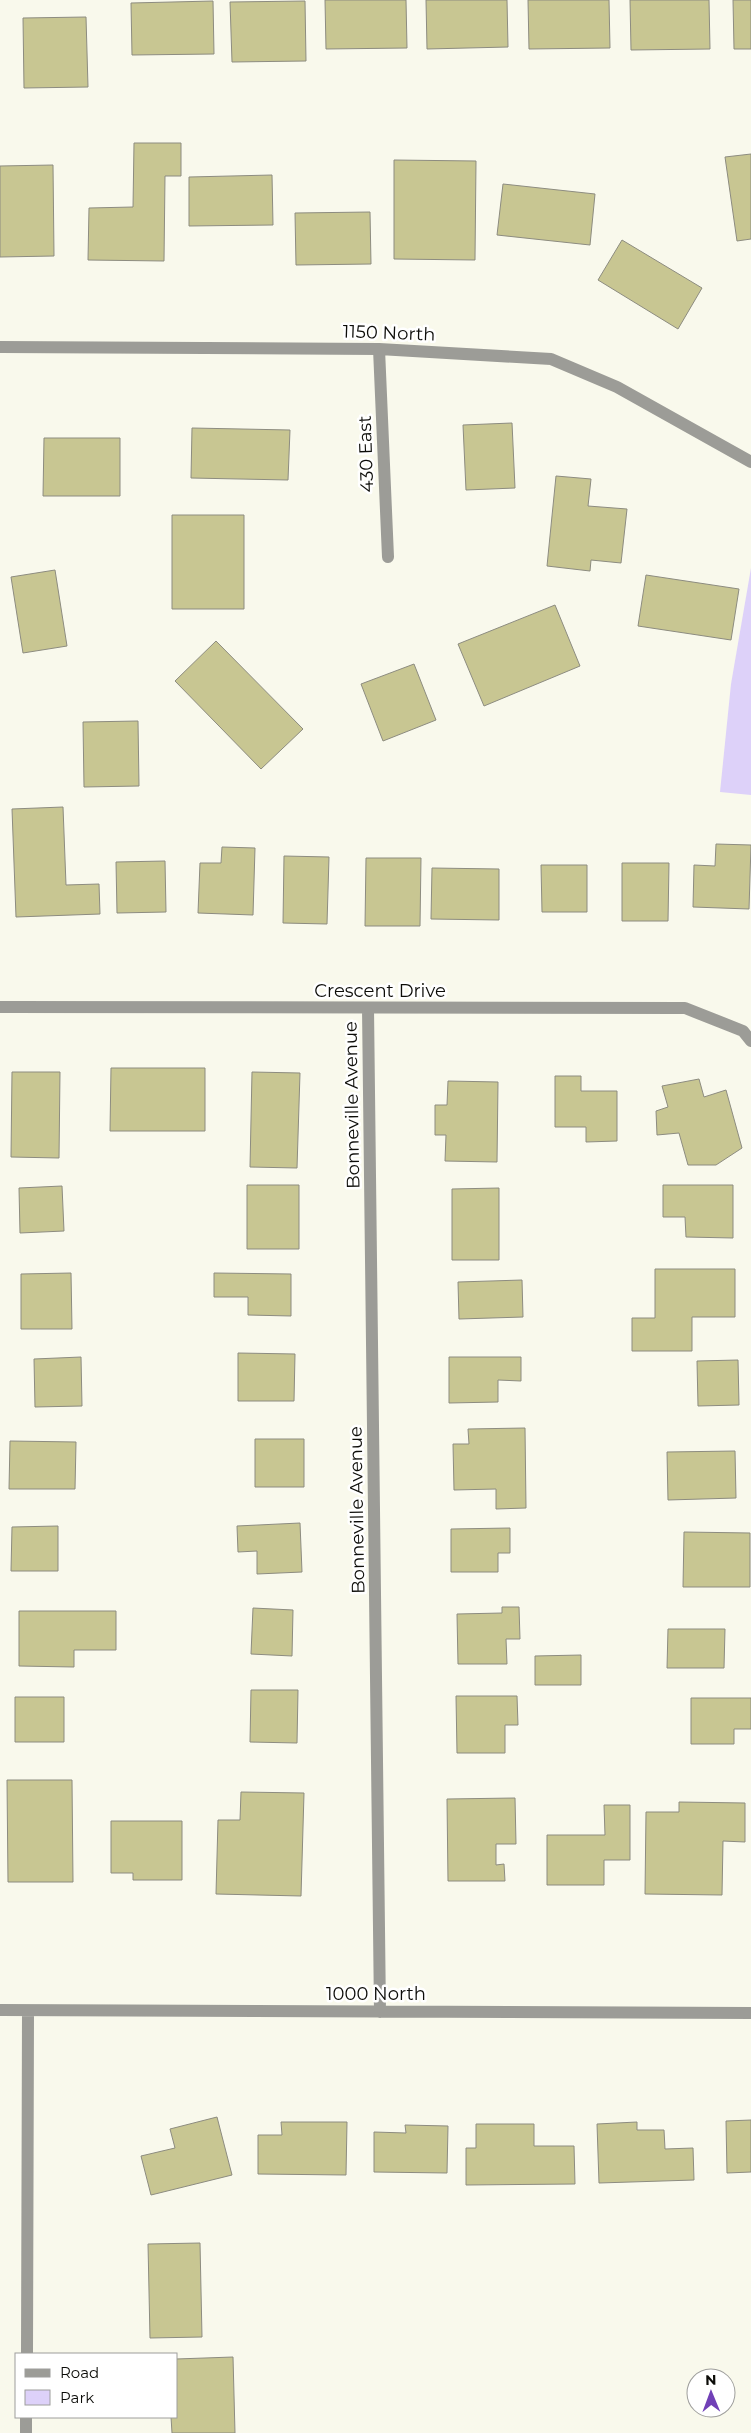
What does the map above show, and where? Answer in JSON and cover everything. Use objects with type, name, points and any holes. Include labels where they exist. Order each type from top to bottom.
[{"type":"street","name":"1150 North","points":[[0,347],[379,349],[551,359],[617,387],[751,462]]},
{"type":"street","name":"430 East","points":[[379,349],[388,558]]},
{"type":"street","name":"Crescent Drive","points":[[0,1007],[685,1008],[743,1031],[751,1041]]},
{"type":"street","name":"Bonneville Avenue","points":[[368,1008],[380,2012]]},
{"type":"street","name":"1000 North","points":[[0,2010],[28,2012],[751,2014]]},
{"type":"street","points":[[27,2353],[28,2012]]},
{"type":"street","points":[[26,2418],[26,2433]]},
{"type":"green space","points":[[751,568],[751,795],[720,792],[731,684]]},
{"type":"building","points":[[325,0],[406,0],[407,48],[326,49]]},
{"type":"building","points":[[426,0],[507,0],[508,47],[427,49]]},
{"type":"building","points":[[528,0],[609,0],[610,48],[529,49]]},
{"type":"building","points":[[630,0],[709,0],[710,49],[631,50]]},
{"type":"building","points":[[733,0],[751,0],[751,49],[734,49]]},
{"type":"building","points":[[213,1],[214,54],[132,55],[131,3]]},
{"type":"building","points":[[305,1],[306,61],[232,62],[230,2]]},
{"type":"building","points":[[86,17],[88,87],[24,88],[23,18]]},
{"type":"building","points":[[134,143],[181,143],[181,176],[165,176],[164,261],[88,260],[89,208],[133,207]]},
{"type":"building","points":[[751,154],[751,239],[737,241],[725,157]]},
{"type":"building","points":[[394,160],[476,161],[475,260],[394,259]]},
{"type":"building","points":[[53,165],[54,256],[0,257],[0,166]]},
{"type":"building","points":[[272,175],[273,225],[189,226],[189,177]]},
{"type":"building","points":[[503,184],[595,194],[590,245],[497,235]]},
{"type":"building","points":[[370,212],[371,264],[296,265],[295,213]]},
{"type":"building","points":[[622,240],[702,288],[678,329],[598,280]]},
{"type":"building","points":[[512,423],[515,488],[466,490],[463,425]]},
{"type":"building","points":[[192,428],[290,430],[288,480],[191,478]]},
{"type":"building","points":[[44,438],[120,438],[120,496],[43,496]]},
{"type":"building","points":[[556,476],[591,479],[588,506],[627,509],[621,563],[591,560],[590,571],[547,566]]},
{"type":"building","points":[[172,515],[244,515],[244,609],[172,609]]},
{"type":"building","points":[[55,570],[67,646],[23,653],[11,577]]},
{"type":"building","points":[[646,575],[739,589],[731,640],[638,626]]},
{"type":"building","points":[[555,605],[580,666],[484,706],[458,644]]},
{"type":"building","points":[[216,641],[303,729],[261,769],[175,681]]},
{"type":"building","points":[[414,664],[436,720],[383,741],[361,684]]},
{"type":"building","points":[[138,721],[139,786],[84,787],[83,722]]},
{"type":"building","points":[[63,807],[66,885],[99,884],[100,914],[16,917],[12,809]]},
{"type":"building","points":[[716,844],[751,845],[749,909],[693,907],[694,865],[715,866]]},
{"type":"building","points":[[222,847],[255,848],[253,915],[198,913],[200,863],[221,863]]},
{"type":"building","points":[[284,856],[329,857],[327,924],[283,923]]},
{"type":"building","points":[[366,858],[421,858],[420,926],[365,926]]},
{"type":"building","points":[[165,861],[166,912],[117,913],[116,862]]},
{"type":"building","points":[[622,863],[669,863],[668,921],[622,921]]},
{"type":"building","points":[[541,865],[587,865],[587,912],[542,912]]},
{"type":"building","points":[[432,868],[499,869],[499,920],[431,919]]},
{"type":"building","points":[[111,1068],[205,1068],[205,1131],[110,1131]]},
{"type":"building","points":[[12,1072],[60,1072],[59,1158],[11,1157]]},
{"type":"building","points":[[252,1072],[300,1073],[297,1168],[250,1167]]},
{"type":"building","points":[[555,1076],[581,1076],[581,1091],[617,1091],[617,1141],[586,1142],[586,1127],[555,1127]]},
{"type":"building","points":[[699,1079],[704,1097],[726,1090],[742,1148],[716,1165],[688,1165],[679,1133],[657,1135],[656,1111],[668,1107],[662,1086]]},
{"type":"building","points":[[448,1081],[498,1082],[497,1162],[445,1161],[446,1135],[435,1135],[435,1105],[447,1105]]},
{"type":"building","points":[[247,1185],[299,1185],[299,1249],[247,1249]]},
{"type":"building","points":[[663,1185],[733,1185],[733,1238],[686,1237],[685,1217],[663,1217]]},
{"type":"building","points":[[62,1186],[64,1231],[20,1233],[19,1188]]},
{"type":"building","points":[[499,1188],[499,1260],[452,1260],[452,1189]]},
{"type":"building","points":[[655,1269],[735,1269],[735,1317],[692,1317],[692,1351],[632,1351],[632,1318],[655,1318]]},
{"type":"building","points":[[71,1273],[72,1329],[21,1329],[21,1274]]},
{"type":"building","points":[[214,1273],[291,1274],[291,1316],[248,1315],[248,1297],[214,1297]]},
{"type":"building","points":[[522,1280],[523,1317],[459,1319],[458,1282]]},
{"type":"building","points":[[238,1353],[295,1354],[294,1401],[238,1401]]},
{"type":"building","points":[[81,1357],[82,1406],[35,1407],[34,1359]]},
{"type":"building","points":[[449,1357],[521,1357],[521,1381],[498,1380],[498,1402],[449,1403]]},
{"type":"building","points":[[738,1360],[739,1405],[698,1406],[697,1361]]},
{"type":"building","points":[[525,1428],[526,1508],[496,1509],[496,1489],[454,1490],[453,1444],[469,1444],[468,1429]]},
{"type":"building","points":[[255,1439],[304,1439],[304,1487],[255,1487]]},
{"type":"building","points":[[10,1441],[76,1442],[75,1489],[9,1489]]},
{"type":"building","points":[[735,1451],[736,1498],[668,1500],[667,1452]]},
{"type":"building","points":[[300,1523],[302,1572],[257,1574],[257,1551],[238,1552],[237,1526]]},
{"type":"building","points":[[58,1526],[58,1571],[11,1571],[12,1527]]},
{"type":"building","points":[[510,1528],[510,1553],[498,1553],[498,1572],[451,1572],[451,1529]]},
{"type":"building","points":[[684,1532],[750,1533],[750,1587],[683,1587]]},
{"type":"building","points":[[502,1607],[519,1607],[520,1639],[506,1639],[507,1664],[458,1664],[457,1614],[502,1613]]},
{"type":"building","points":[[253,1608],[293,1610],[292,1656],[251,1654]]},
{"type":"building","points":[[19,1611],[116,1611],[116,1650],[74,1650],[74,1667],[19,1666]]},
{"type":"building","points":[[668,1629],[725,1629],[724,1668],[667,1668]]},
{"type":"building","points":[[581,1655],[581,1685],[535,1685],[535,1656]]},
{"type":"building","points":[[251,1690],[298,1690],[297,1743],[250,1742]]},
{"type":"building","points":[[456,1696],[517,1696],[518,1725],[505,1725],[505,1753],[457,1753]]},
{"type":"building","points":[[15,1697],[64,1697],[64,1742],[15,1742]]},
{"type":"building","points":[[691,1698],[751,1698],[751,1729],[734,1729],[734,1744],[691,1744]]},
{"type":"building","points":[[7,1780],[72,1780],[73,1882],[8,1882]]},
{"type":"building","points":[[241,1792],[304,1793],[301,1896],[216,1894],[218,1820],[240,1820]]},
{"type":"building","points":[[515,1798],[516,1844],[496,1844],[496,1865],[504,1864],[505,1881],[448,1881],[447,1799]]},
{"type":"building","points":[[679,1802],[745,1803],[745,1842],[723,1841],[722,1895],[645,1894],[646,1812],[679,1812]]},
{"type":"building","points":[[604,1805],[630,1805],[630,1860],[604,1860],[604,1885],[547,1885],[547,1835],[605,1835]]},
{"type":"building","points":[[111,1821],[182,1821],[182,1880],[133,1880],[133,1873],[111,1873]]},
{"type":"building","points":[[217,2117],[232,2175],[151,2195],[141,2156],[175,2148],[170,2129]]},
{"type":"building","points":[[751,2120],[751,2172],[727,2173],[726,2121]]},
{"type":"building","points":[[281,2122],[347,2122],[346,2175],[258,2174],[258,2135],[282,2135]]},
{"type":"building","points":[[637,2122],[637,2130],[664,2130],[665,2149],[693,2148],[694,2180],[599,2183],[597,2124]]},
{"type":"building","points":[[476,2124],[534,2124],[534,2146],[574,2146],[575,2184],[466,2185],[466,2148],[476,2148]]},
{"type":"building","points":[[405,2125],[448,2126],[447,2173],[374,2172],[374,2132],[406,2133]]},
{"type":"building","points":[[200,2243],[202,2337],[150,2338],[148,2244]]},
{"type":"building","points":[[233,2357],[235,2433],[172,2433],[171,2418],[178,2418],[178,2359]]}]
